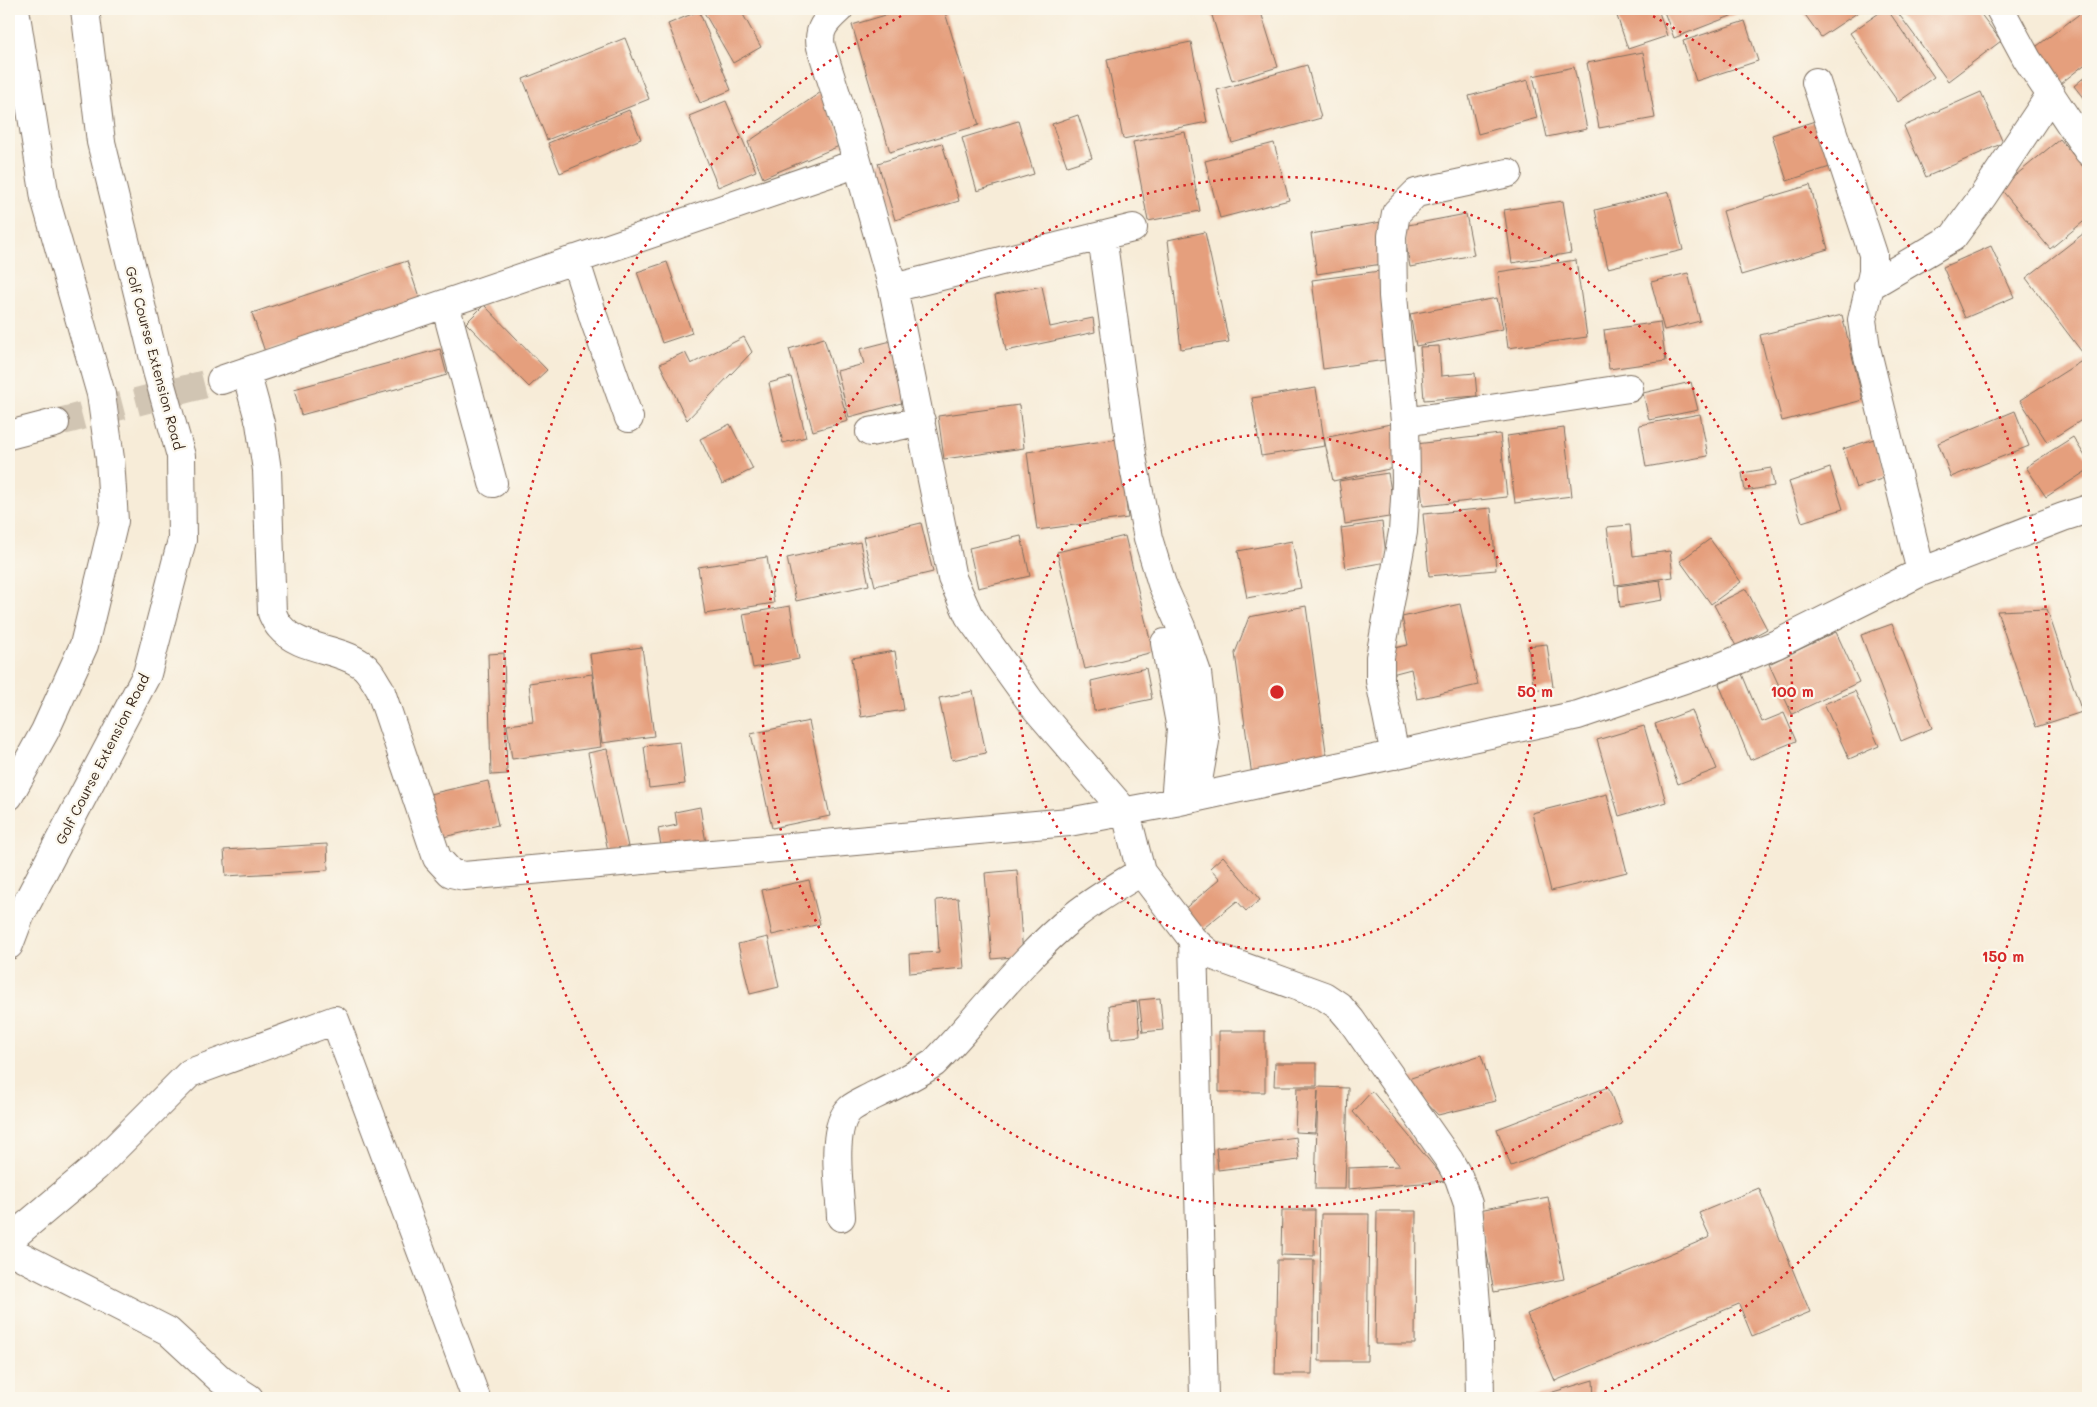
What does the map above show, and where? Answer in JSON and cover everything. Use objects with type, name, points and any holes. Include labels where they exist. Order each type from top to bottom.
[{"type":"street","points":[[9,796],[45,731],[84,645],[114,522],[110,459],[100,394],[45,198],[16,9]]},
{"type":"street","name":"Golf Course Extension Road","points":[[9,944],[20,916],[147,674],[182,540],[181,456],[157,371],[101,142],[85,9]]},
{"type":"street","points":[[839,9],[823,24],[819,39],[853,147],[893,288],[952,578],[969,616],[1034,705],[1126,813],[1141,872],[1193,940],[1211,955],[1324,996],[1338,1006],[1351,1020],[1449,1160],[1459,1178],[1468,1204],[1476,1299],[1475,1397]]},
{"type":"street","points":[[2000,9],[2027,59],[2088,151]]},
{"type":"street","points":[[1816,82],[1873,254],[1873,272],[1868,287],[1862,320],[1866,348],[1921,572]]},
{"type":"street","points":[[1868,287],[1953,237],[1983,196],[2051,94]]},
{"type":"street","points":[[221,380],[841,169],[850,165],[855,157]]},
{"type":"street","points":[[1395,754],[1380,681],[1380,657],[1386,614],[1403,532],[1406,482],[1405,422],[1393,296],[1392,236],[1396,213],[1416,193],[1508,173]]},
{"type":"street","points":[[893,288],[1133,228]]},
{"type":"street","points":[[1102,236],[1133,462],[1148,538],[1162,584],[1181,627],[1197,673],[1205,741],[1185,800]]},
{"type":"street","points":[[575,259],[594,320],[629,418]]},
{"type":"street","points":[[445,304],[493,483]]},
{"type":"street","points":[[246,372],[260,423],[267,470],[272,613],[280,627],[293,637],[359,662],[373,678],[380,689],[437,858],[451,873],[464,876],[1069,822],[1126,813],[1578,715],[1723,666],[1777,644],[1921,572],[2088,509]]},
{"type":"street","points":[[1405,422],[1629,388]]},
{"type":"street","points":[[870,432],[921,421]]},
{"type":"street","points":[[9,435],[54,423]]},
{"type":"street","points":[[1165,643],[1181,729],[1185,800]]},
{"type":"street","points":[[841,1217],[838,1133],[841,1122],[850,1109],[921,1072],[934,1063],[1056,932],[1091,903],[1141,872]]},
{"type":"street","points":[[1193,940],[1204,1398]]},
{"type":"street","points":[[9,1240],[96,1167],[190,1073],[335,1020],[476,1398]]},
{"type":"street","points":[[9,1250],[168,1331],[222,1380],[249,1398]]},
{"type":"building","points":[[702,9],[740,9],[761,47],[733,63]]},
{"type":"building","points":[[906,9],[944,9],[979,125],[890,152],[852,25]]},
{"type":"building","points":[[1210,9],[1260,9],[1278,67],[1232,81]]},
{"type":"building","points":[[1658,9],[1667,36],[1628,49],[1615,10]]},
{"type":"building","points":[[1663,9],[1734,9],[1736,14],[1674,38]]},
{"type":"building","points":[[1801,9],[1863,9],[1821,37]]},
{"type":"building","points":[[1887,9],[1934,77],[1898,102],[1850,33]]},
{"type":"building","points":[[1895,9],[1977,9],[2001,41],[1948,81]]},
{"type":"building","points":[[2088,9],[2088,62],[2060,84],[2033,49]]},
{"type":"building","points":[[699,11],[731,90],[700,103],[668,24]]},
{"type":"building","points":[[1745,21],[1758,61],[1696,81],[1683,41]]},
{"type":"building","points":[[625,38],[649,99],[547,140],[523,79]]},
{"type":"building","points":[[1191,42],[1207,122],[1123,139],[1107,59]]},
{"type":"building","points":[[1643,52],[1655,118],[1599,128],[1587,63]]},
{"type":"building","points":[[1307,65],[1321,118],[1232,143],[1217,90]]},
{"type":"building","points":[[1574,67],[1587,129],[1547,137],[1533,76]]},
{"type":"building","points":[[2088,74],[2088,104],[2074,86]]},
{"type":"building","points":[[1528,80],[1537,118],[1478,134],[1469,96]]},
{"type":"building","points":[[821,92],[844,144],[763,178],[748,142]]},
{"type":"building","points":[[1981,92],[2003,143],[1926,177],[1904,126]]},
{"type":"building","points":[[726,101],[756,171],[718,187],[689,116]]},
{"type":"building","points":[[629,110],[641,139],[560,173],[548,143]]},
{"type":"building","points":[[1078,115],[1092,158],[1067,166],[1052,124]]},
{"type":"building","points":[[1821,119],[1836,165],[1787,181],[1772,135]]},
{"type":"building","points":[[1018,121],[1034,174],[977,191],[962,138]]},
{"type":"building","points":[[1185,132],[1200,211],[1148,221],[1133,142]]},
{"type":"building","points":[[2060,139],[2088,173],[2088,218],[2050,249],[2000,188]]},
{"type":"building","points":[[942,143],[959,201],[895,220],[878,163]]},
{"type":"building","points":[[1274,143],[1289,200],[1220,218],[1205,161]]},
{"type":"building","points":[[1810,185],[1828,249],[1741,275],[1723,211]]},
{"type":"building","points":[[1669,192],[1683,250],[1608,268],[1595,210]]},
{"type":"building","points":[[1563,201],[1571,253],[1512,263],[1504,210]]},
{"type":"building","points":[[1466,214],[1474,255],[1410,267],[1403,226]]},
{"type":"building","points":[[1381,222],[1388,263],[1317,274],[1311,234]]},
{"type":"building","points":[[2088,230],[2088,347],[2082,352],[2026,278]]},
{"type":"building","points":[[1205,232],[1229,342],[1181,349],[1168,240]]},
{"type":"building","points":[[1991,246],[2014,297],[1965,318],[1943,267]]},
{"type":"building","points":[[1576,260],[1587,337],[1508,348],[1498,272]]},
{"type":"building","points":[[407,261],[420,300],[265,352],[252,313]]},
{"type":"building","points":[[667,262],[692,333],[662,343],[637,272]]},
{"type":"building","points":[[1380,271],[1392,359],[1323,369],[1312,280]]},
{"type":"building","points":[[1688,273],[1700,321],[1664,330],[1651,282]]},
{"type":"building","points":[[1042,286],[1050,327],[1093,318],[1095,332],[1006,351],[995,295]]},
{"type":"building","points":[[1497,298],[1503,329],[1416,346],[1410,314]]},
{"type":"building","points":[[484,305],[547,370],[529,387],[466,323]]},
{"type":"building","points":[[1842,315],[1863,400],[1782,421],[1760,335]]},
{"type":"building","points":[[1660,322],[1666,361],[1609,369],[1604,330]]},
{"type":"building","points":[[744,337],[752,352],[687,420],[660,364],[685,352],[691,364]]},
{"type":"building","points":[[824,338],[848,421],[813,431],[789,349]]},
{"type":"building","points":[[895,340],[909,401],[849,417],[837,371],[864,364],[860,349]]},
{"type":"building","points":[[1439,346],[1441,376],[1475,373],[1477,396],[1424,400],[1420,347]]},
{"type":"building","points":[[440,349],[447,375],[301,415],[294,389]]},
{"type":"building","points":[[2088,357],[2088,416],[2047,442],[2020,400]]},
{"type":"building","points":[[791,377],[806,437],[783,443],[769,383]]},
{"type":"building","points":[[1691,382],[1698,410],[1649,420],[1643,393]]},
{"type":"building","points":[[1316,388],[1325,446],[1261,456],[1252,398]]},
{"type":"building","points":[[1019,405],[1024,448],[944,459],[938,416]]},
{"type":"building","points":[[2015,411],[2029,446],[1951,477],[1938,443]]},
{"type":"building","points":[[1700,414],[1708,456],[1646,467],[1639,425]]},
{"type":"building","points":[[1395,423],[1403,466],[1333,481],[1324,438]]},
{"type":"building","points":[[730,424],[753,469],[722,484],[700,439]]},
{"type":"building","points":[[1564,428],[1572,496],[1515,503],[1507,436]]},
{"type":"building","points":[[1500,434],[1507,497],[1423,506],[1416,444]]},
{"type":"building","points":[[2073,437],[2088,461],[2088,470],[2046,497],[2026,467]]},
{"type":"building","points":[[1118,439],[1128,518],[1037,530],[1027,452]]},
{"type":"building","points":[[1874,439],[1887,477],[1856,488],[1843,449]]},
{"type":"building","points":[[1771,468],[1774,486],[1745,491],[1742,473]]},
{"type":"building","points":[[1830,468],[1843,509],[1802,522],[1789,482]]},
{"type":"building","points":[[1388,473],[1395,516],[1345,524],[1339,481]]},
{"type":"building","points":[[1491,508],[1496,570],[1429,576],[1423,514]]},
{"type":"building","points":[[1382,522],[1387,562],[1346,569],[1341,528]]},
{"type":"building","points":[[921,523],[933,572],[875,586],[863,537]]},
{"type":"building","points":[[1630,525],[1633,556],[1670,551],[1673,577],[1615,585],[1607,527]]},
{"type":"building","points":[[1021,536],[1030,576],[978,588],[969,548]]},
{"type":"building","points":[[1125,536],[1153,652],[1085,669],[1057,552]]},
{"type":"building","points":[[1710,539],[1741,582],[1711,604],[1680,561]]},
{"type":"building","points":[[1292,541],[1301,588],[1247,598],[1238,551]]},
{"type":"building","points":[[860,542],[869,585],[796,601],[787,558]]},
{"type":"building","points":[[767,557],[774,603],[705,614],[698,567]]},
{"type":"building","points":[[1660,580],[1663,600],[1620,607],[1618,586]]},
{"type":"building","points":[[1746,589],[1767,629],[1736,646],[1714,605]]},
{"type":"building","points":[[1460,604],[1478,685],[1417,699],[1411,669],[1392,674],[1386,650],[1408,645],[1402,617]]},
{"type":"building","points":[[790,606],[799,659],[753,668],[743,614]]},
{"type":"building","points":[[1306,606],[1328,766],[1252,776],[1235,653],[1249,617]]},
{"type":"building","points":[[2047,609],[2082,712],[2036,727],[1997,611]]},
{"type":"building","points":[[1892,624],[1932,728],[1901,741],[1861,635]]},
{"type":"building","points":[[1836,632],[1859,682],[1792,714],[1769,664]]},
{"type":"building","points":[[1547,644],[1553,687],[1534,690],[1528,646]]},
{"type":"building","points":[[642,647],[654,736],[602,743],[590,654]]},
{"type":"building","points":[[895,651],[904,710],[861,717],[852,658]]},
{"type":"building","points":[[504,653],[507,774],[491,775],[488,654]]},
{"type":"building","points":[[1146,668],[1152,699],[1094,711],[1091,681]]},
{"type":"building","points":[[592,674],[601,747],[512,759],[507,725],[533,722],[529,683]]},
{"type":"building","points":[[1742,674],[1762,722],[1784,713],[1796,741],[1750,760],[1719,684]]},
{"type":"building","points":[[973,691],[986,753],[952,760],[939,698]]},
{"type":"building","points":[[1855,691],[1879,746],[1849,759],[1824,704]]},
{"type":"building","points":[[1692,710],[1706,748],[1708,747],[1717,769],[1678,784],[1655,724]]},
{"type":"building","points":[[809,721],[830,816],[772,828],[751,734]]},
{"type":"building","points":[[1644,726],[1666,802],[1619,816],[1597,740]]},
{"type":"building","points":[[680,742],[685,784],[649,788],[644,746]]},
{"type":"building","points":[[607,749],[628,847],[608,851],[588,753]]},
{"type":"building","points":[[488,781],[498,825],[434,839],[425,795]]},
{"type":"building","points":[[1607,794],[1627,872],[1551,891],[1532,813]]},
{"type":"building","points":[[700,807],[706,843],[662,851],[658,829],[677,825],[675,812]]},
{"type":"building","points":[[327,844],[328,870],[226,876],[224,850]]},
{"type":"building","points":[[1223,856],[1260,900],[1246,911],[1237,901],[1200,931],[1183,910],[1220,879],[1210,868]]},
{"type":"building","points":[[1017,870],[1023,956],[992,959],[985,873]]},
{"type":"building","points":[[809,880],[820,924],[772,935],[762,890]]},
{"type":"building","points":[[958,898],[964,968],[910,973],[909,954],[939,952],[936,900]]},
{"type":"building","points":[[768,937],[779,987],[750,994],[738,944]]},
{"type":"building","points":[[1160,998],[1163,1030],[1143,1032],[1139,1000]]},
{"type":"building","points":[[1137,1001],[1140,1036],[1112,1039],[1109,1005]]},
{"type":"building","points":[[1219,1031],[1265,1031],[1265,1092],[1219,1092]]},
{"type":"building","points":[[1481,1055],[1496,1101],[1438,1115],[1405,1080]]},
{"type":"building","points":[[1275,1063],[1317,1063],[1317,1086],[1274,1086]]},
{"type":"building","points":[[1608,1087],[1622,1124],[1511,1166],[1497,1129]]},
{"type":"building","points":[[1297,1088],[1348,1088],[1345,1189],[1315,1189],[1318,1091],[1315,1133],[1295,1132]]},
{"type":"building","points":[[1372,1091],[1446,1181],[1348,1189],[1348,1168],[1400,1166],[1353,1112]]},
{"type":"building","points":[[1296,1137],[1299,1160],[1218,1170],[1216,1148]]},
{"type":"building","points":[[1759,1188],[1810,1312],[1752,1336],[1739,1304],[1555,1381],[1527,1314],[1710,1237],[1699,1213]]},
{"type":"building","points":[[1548,1197],[1564,1279],[1494,1292],[1479,1210]]},
{"type":"building","points":[[1282,1210],[1315,1210],[1314,1256],[1281,1255]]},
{"type":"building","points":[[1377,1211],[1416,1211],[1415,1344],[1375,1344]]},
{"type":"building","points":[[1321,1214],[1369,1214],[1367,1361],[1319,1361]]},
{"type":"building","points":[[1277,1260],[1314,1260],[1312,1374],[1275,1374]]},
{"type":"building","points":[[1593,1380],[1594,1398],[1533,1398]]},
{"type":"tunnel","points":[[55,423],[221,380]]}]
